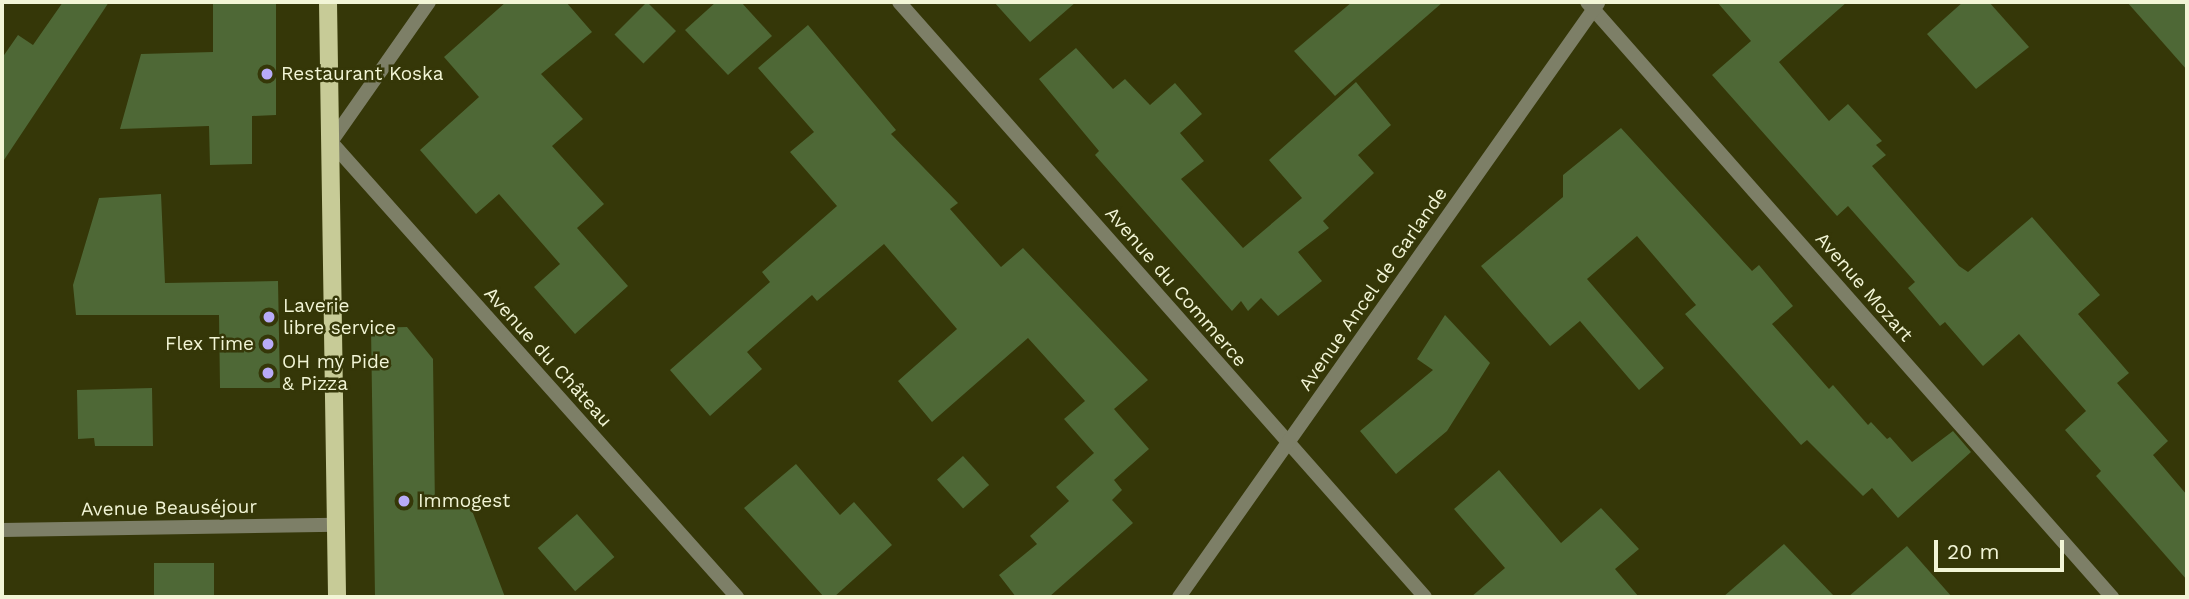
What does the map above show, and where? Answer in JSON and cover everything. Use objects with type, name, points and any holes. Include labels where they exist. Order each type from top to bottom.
[{"type":"main road","points":[[328,2],[337,597]]},
{"type":"street","points":[[331,142],[429,2]]},
{"type":"street","name":"Avenue du Commerce","points":[[899,2],[1425,597]]},
{"type":"street","name":"Avenue Ancel de Garlande","points":[[1179,597],[1593,4]]},
{"type":"street","name":"Avenue Mozart","points":[[1593,4],[2112,597]]},
{"type":"street","name":"Avenue du Château","points":[[331,142],[737,597]]},
{"type":"street","name":"Avenue Beauséjour","points":[[2,530],[336,525]]},
{"type":"building","points":[[63,2],[109,2],[2,163],[2,58],[18,35],[33,45]]},
{"type":"building","points":[[213,2],[276,2],[276,115],[252,116],[252,164],[210,165],[209,126],[120,129],[141,54],[213,52]]},
{"type":"building","points":[[506,2],[566,2],[592,32],[541,74],[583,119],[552,146],[604,204],[577,228],[628,286],[575,334],[534,287],[560,264],[499,194],[476,214],[420,150],[479,97],[444,57]]},
{"type":"building","points":[[647,2],[676,31],[643,64],[614,35]]},
{"type":"building","points":[[716,2],[741,2],[772,36],[728,75],[685,30]]},
{"type":"building","points":[[994,2],[1076,2],[1030,42]]},
{"type":"building","points":[[1352,2],[1443,2],[1335,96],[1294,51]]},
{"type":"building","points":[[1717,2],[1847,2],[1779,62],[1829,121],[1848,104],[1882,141],[1876,145],[1886,155],[1872,166],[1959,266],[1968,272],[2032,217],[2100,295],[2078,314],[2129,373],[2117,383],[2168,441],[2153,455],[2187,495],[2187,580],[2096,476],[2101,471],[2065,430],[2086,411],[2019,334],[1983,366],[1945,322],[1940,326],[1908,288],[1915,282],[1848,206],[1837,216],[1712,75],[1751,41]]},
{"type":"building","points":[[1963,2],[1989,2],[2029,47],[1976,89],[1927,34]]},
{"type":"building","points":[[2127,2],[2187,2],[2187,70]]},
{"type":"building","points":[[808,25],[896,130],[891,134],[958,203],[950,209],[1001,267],[1023,248],[1148,380],[1114,409],[1149,449],[1114,480],[1122,490],[1112,500],[1133,523],[1049,597],[1016,597],[999,575],[1037,544],[1030,536],[1069,501],[1056,487],[1094,453],[1064,419],[1085,401],[1028,338],[932,422],[898,381],[957,329],[884,244],[817,301],[812,295],[747,352],[762,369],[710,416],[670,370],[770,282],[762,272],[837,206],[790,152],[814,132],[758,68]]},
{"type":"building","points":[[1076,48],[1113,89],[1125,79],[1150,105],[1175,83],[1202,114],[1180,133],[1204,161],[1181,179],[1243,248],[1302,198],[1269,160],[1356,82],[1391,125],[1358,155],[1374,173],[1323,221],[1329,228],[1298,252],[1322,281],[1278,316],[1261,298],[1248,311],[1241,301],[1232,311],[1095,155],[1099,151],[1039,79]]},
{"type":"building","points":[[1621,128],[1752,271],[1759,265],[1793,306],[1772,324],[1829,389],[1833,385],[1868,425],[1871,422],[1887,439],[1890,437],[1912,462],[1953,431],[1971,452],[1898,518],[1872,488],[1863,496],[1807,440],[1801,445],[1685,314],[1696,305],[1637,236],[1587,279],[1664,368],[1639,390],[1580,321],[1550,346],[1481,266],[1563,197],[1563,175]]},
{"type":"building","points":[[161,194],[165,283],[278,281],[280,388],[220,388],[219,315],[76,315],[73,285],[99,198]]},
{"type":"building","points":[[1445,315],[1490,363],[1447,431],[1396,474],[1360,431],[1433,370],[1417,359]]},
{"type":"building","points":[[407,327],[433,359],[435,509],[471,508],[505,597],[375,597],[371,328]]},
{"type":"building","points":[[152,388],[153,446],[95,446],[94,438],[78,439],[77,390]]},
{"type":"building","points":[[963,456],[989,485],[963,508],[937,479]]},
{"type":"building","points":[[796,464],[840,515],[854,502],[892,545],[834,597],[824,597],[744,508]]},
{"type":"building","points":[[1499,470],[1561,543],[1601,508],[1639,549],[1615,569],[1639,597],[1471,597],[1505,568],[1454,509]]},
{"type":"building","points":[[577,514],[614,557],[575,591],[538,548]]},
{"type":"building","points":[[1784,544],[1835,597],[1723,597]]},
{"type":"building","points":[[1907,546],[1952,597],[1848,597]]},
{"type":"building","points":[[154,563],[214,563],[214,597],[154,597]]},
{"type":"place","name":"Restaurant Koska","points":[[267,74]]},
{"type":"place","name":"Laverie libre service","points":[[269,317]]},
{"type":"place","name":"Flex Time","points":[[268,344]]},
{"type":"place","name":"OH my Pide & Pizza","points":[[268,373]]},
{"type":"place","name":"Immogest","points":[[404,501]]}]
